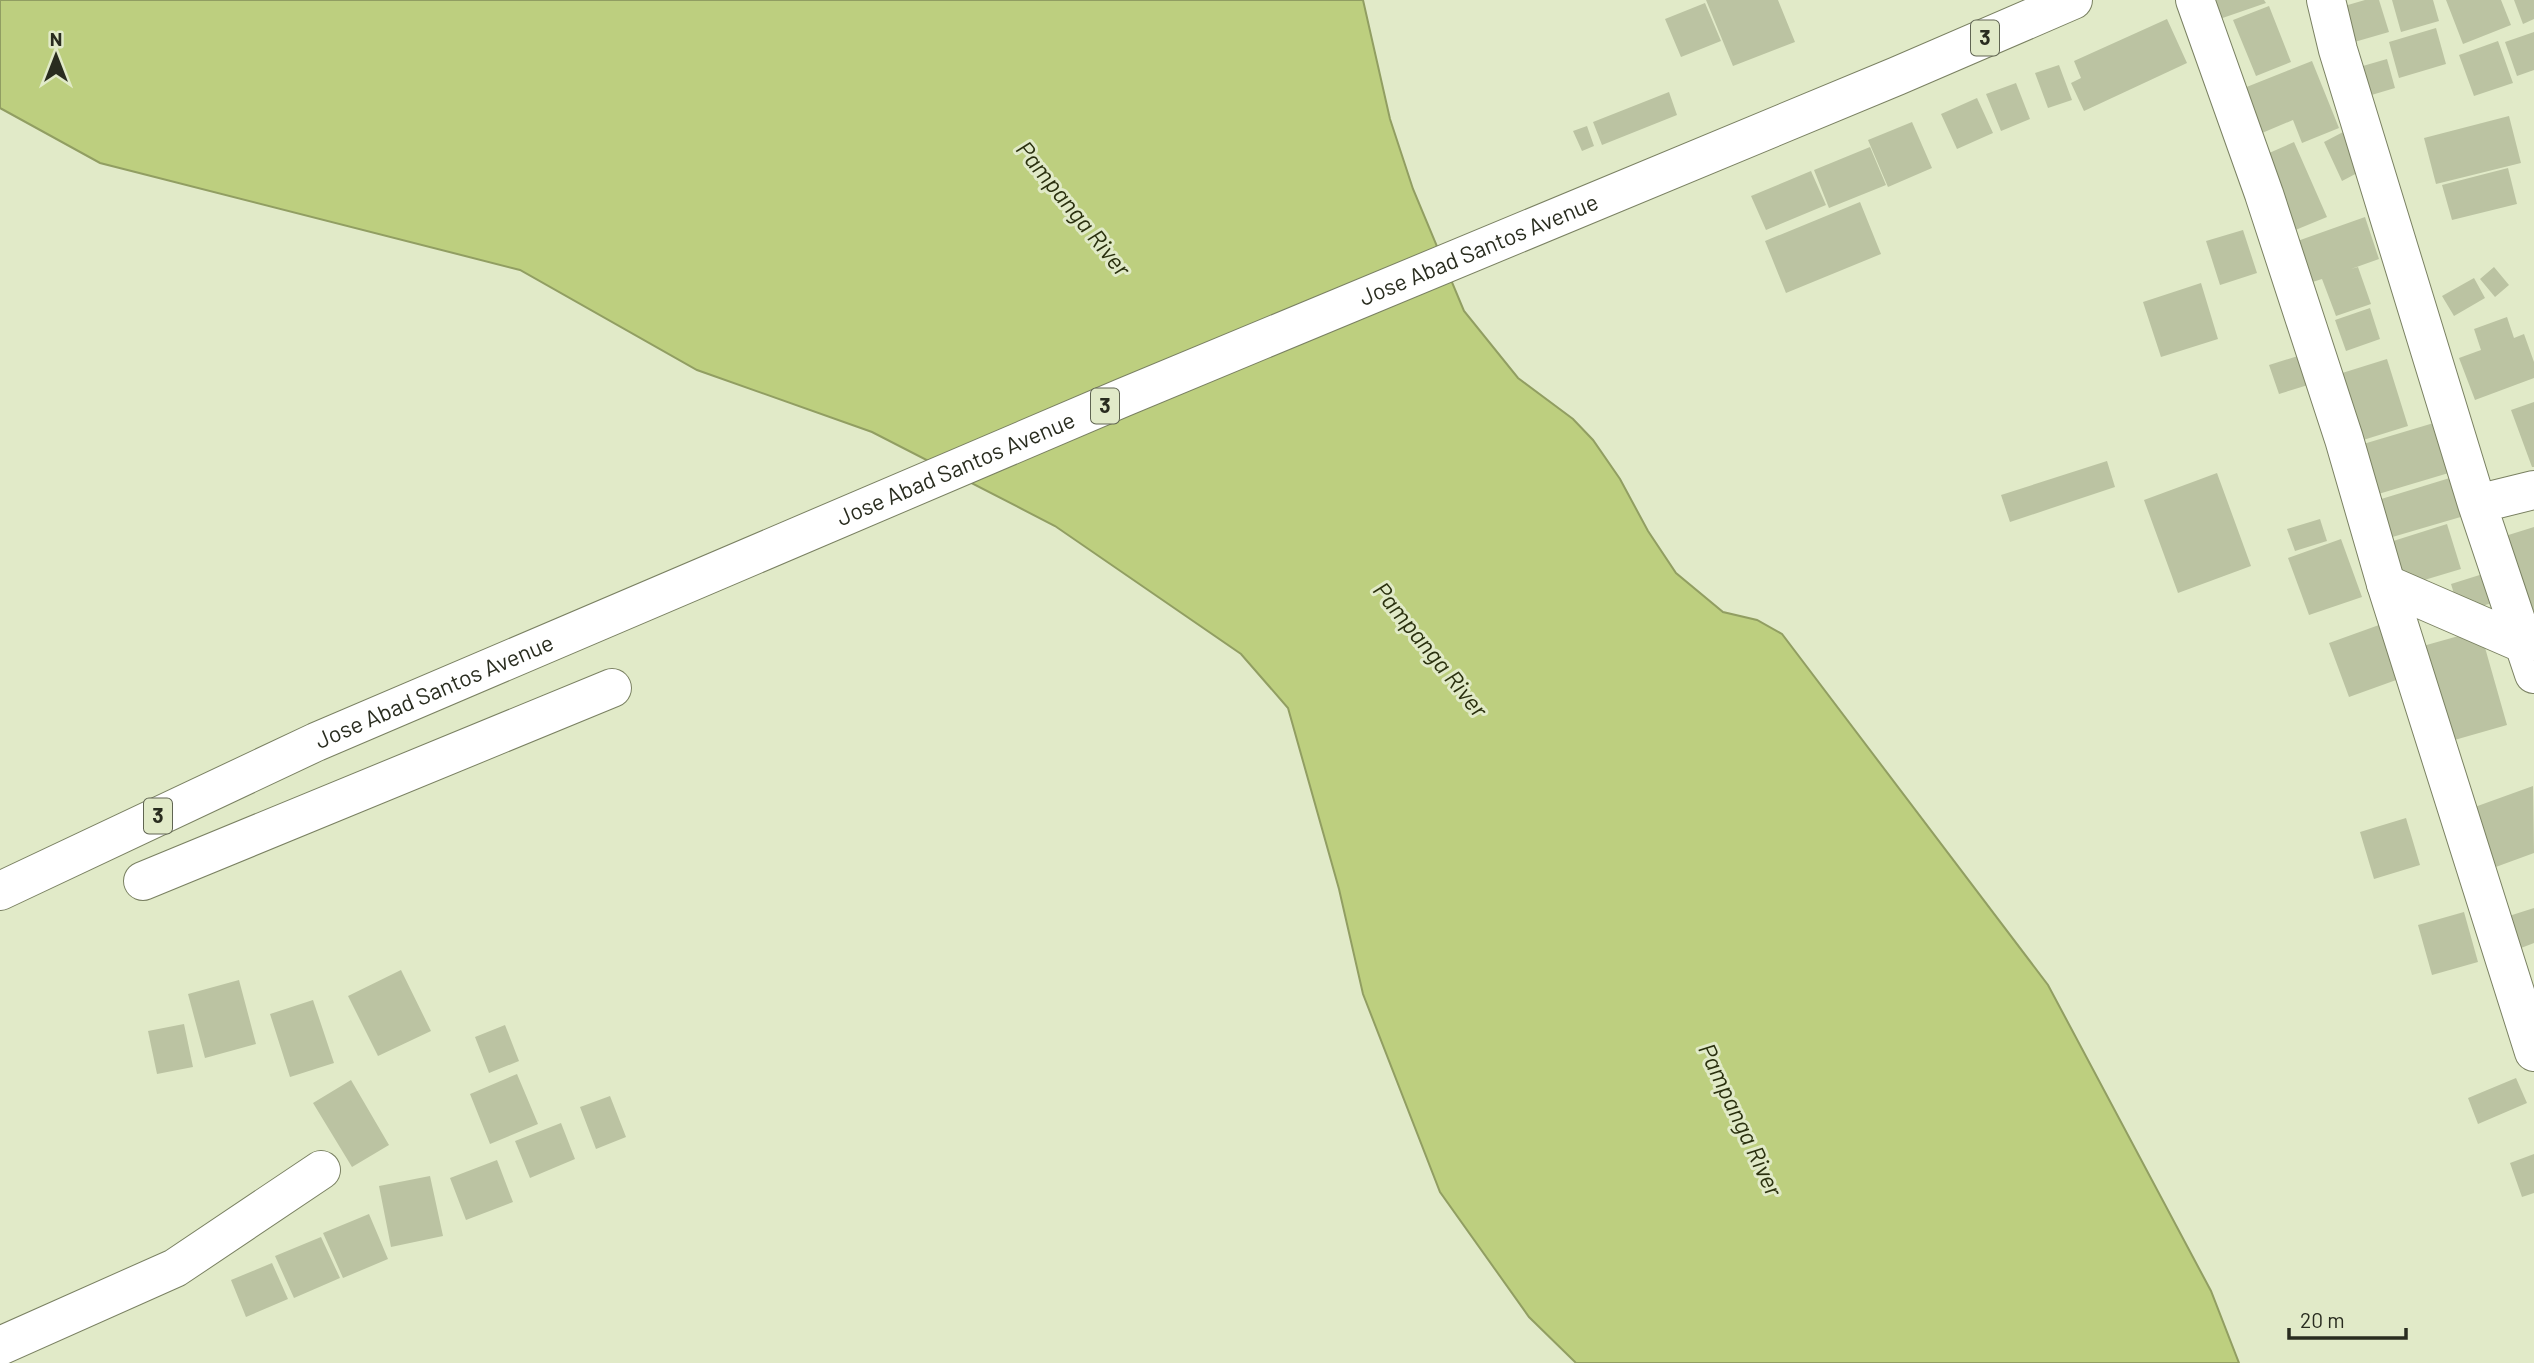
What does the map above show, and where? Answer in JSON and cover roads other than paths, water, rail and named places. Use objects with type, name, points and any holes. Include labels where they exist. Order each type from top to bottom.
[{"type":"main road","name":"Jose Abad Santos Avenue","points":[[0,891],[316,741],[1122,398],[1897,76],[2073,0]]},
{"type":"main road","points":[[2195,0],[2264,194],[2344,439],[2386,584],[2534,1052]]},
{"type":"main road","points":[[2326,0],[2337,50],[2477,504],[2529,659]]},
{"type":"main road","points":[[2477,504],[2534,490]]},
{"type":"main road","points":[[2386,584],[2529,659]]},
{"type":"main road","points":[[143,881],[612,688]]},
{"type":"main road","points":[[0,1346],[175,1269],[321,1170]]},
{"type":"water","name":"Pampanga River","points":[[0,0],[1363,0],[1390,119],[1413,189],[1464,311],[1518,378],[1573,419],[1593,440],[1620,479],[1648,531],[1676,573],[1723,612],[1757,620],[1782,634],[2048,985],[2211,1291],[2239,1363],[1576,1363],[1529,1317],[1440,1192],[1363,994],[1339,889],[1288,708],[1241,654],[1055,526],[872,432],[697,370],[520,270],[100,163],[0,108]]}]
